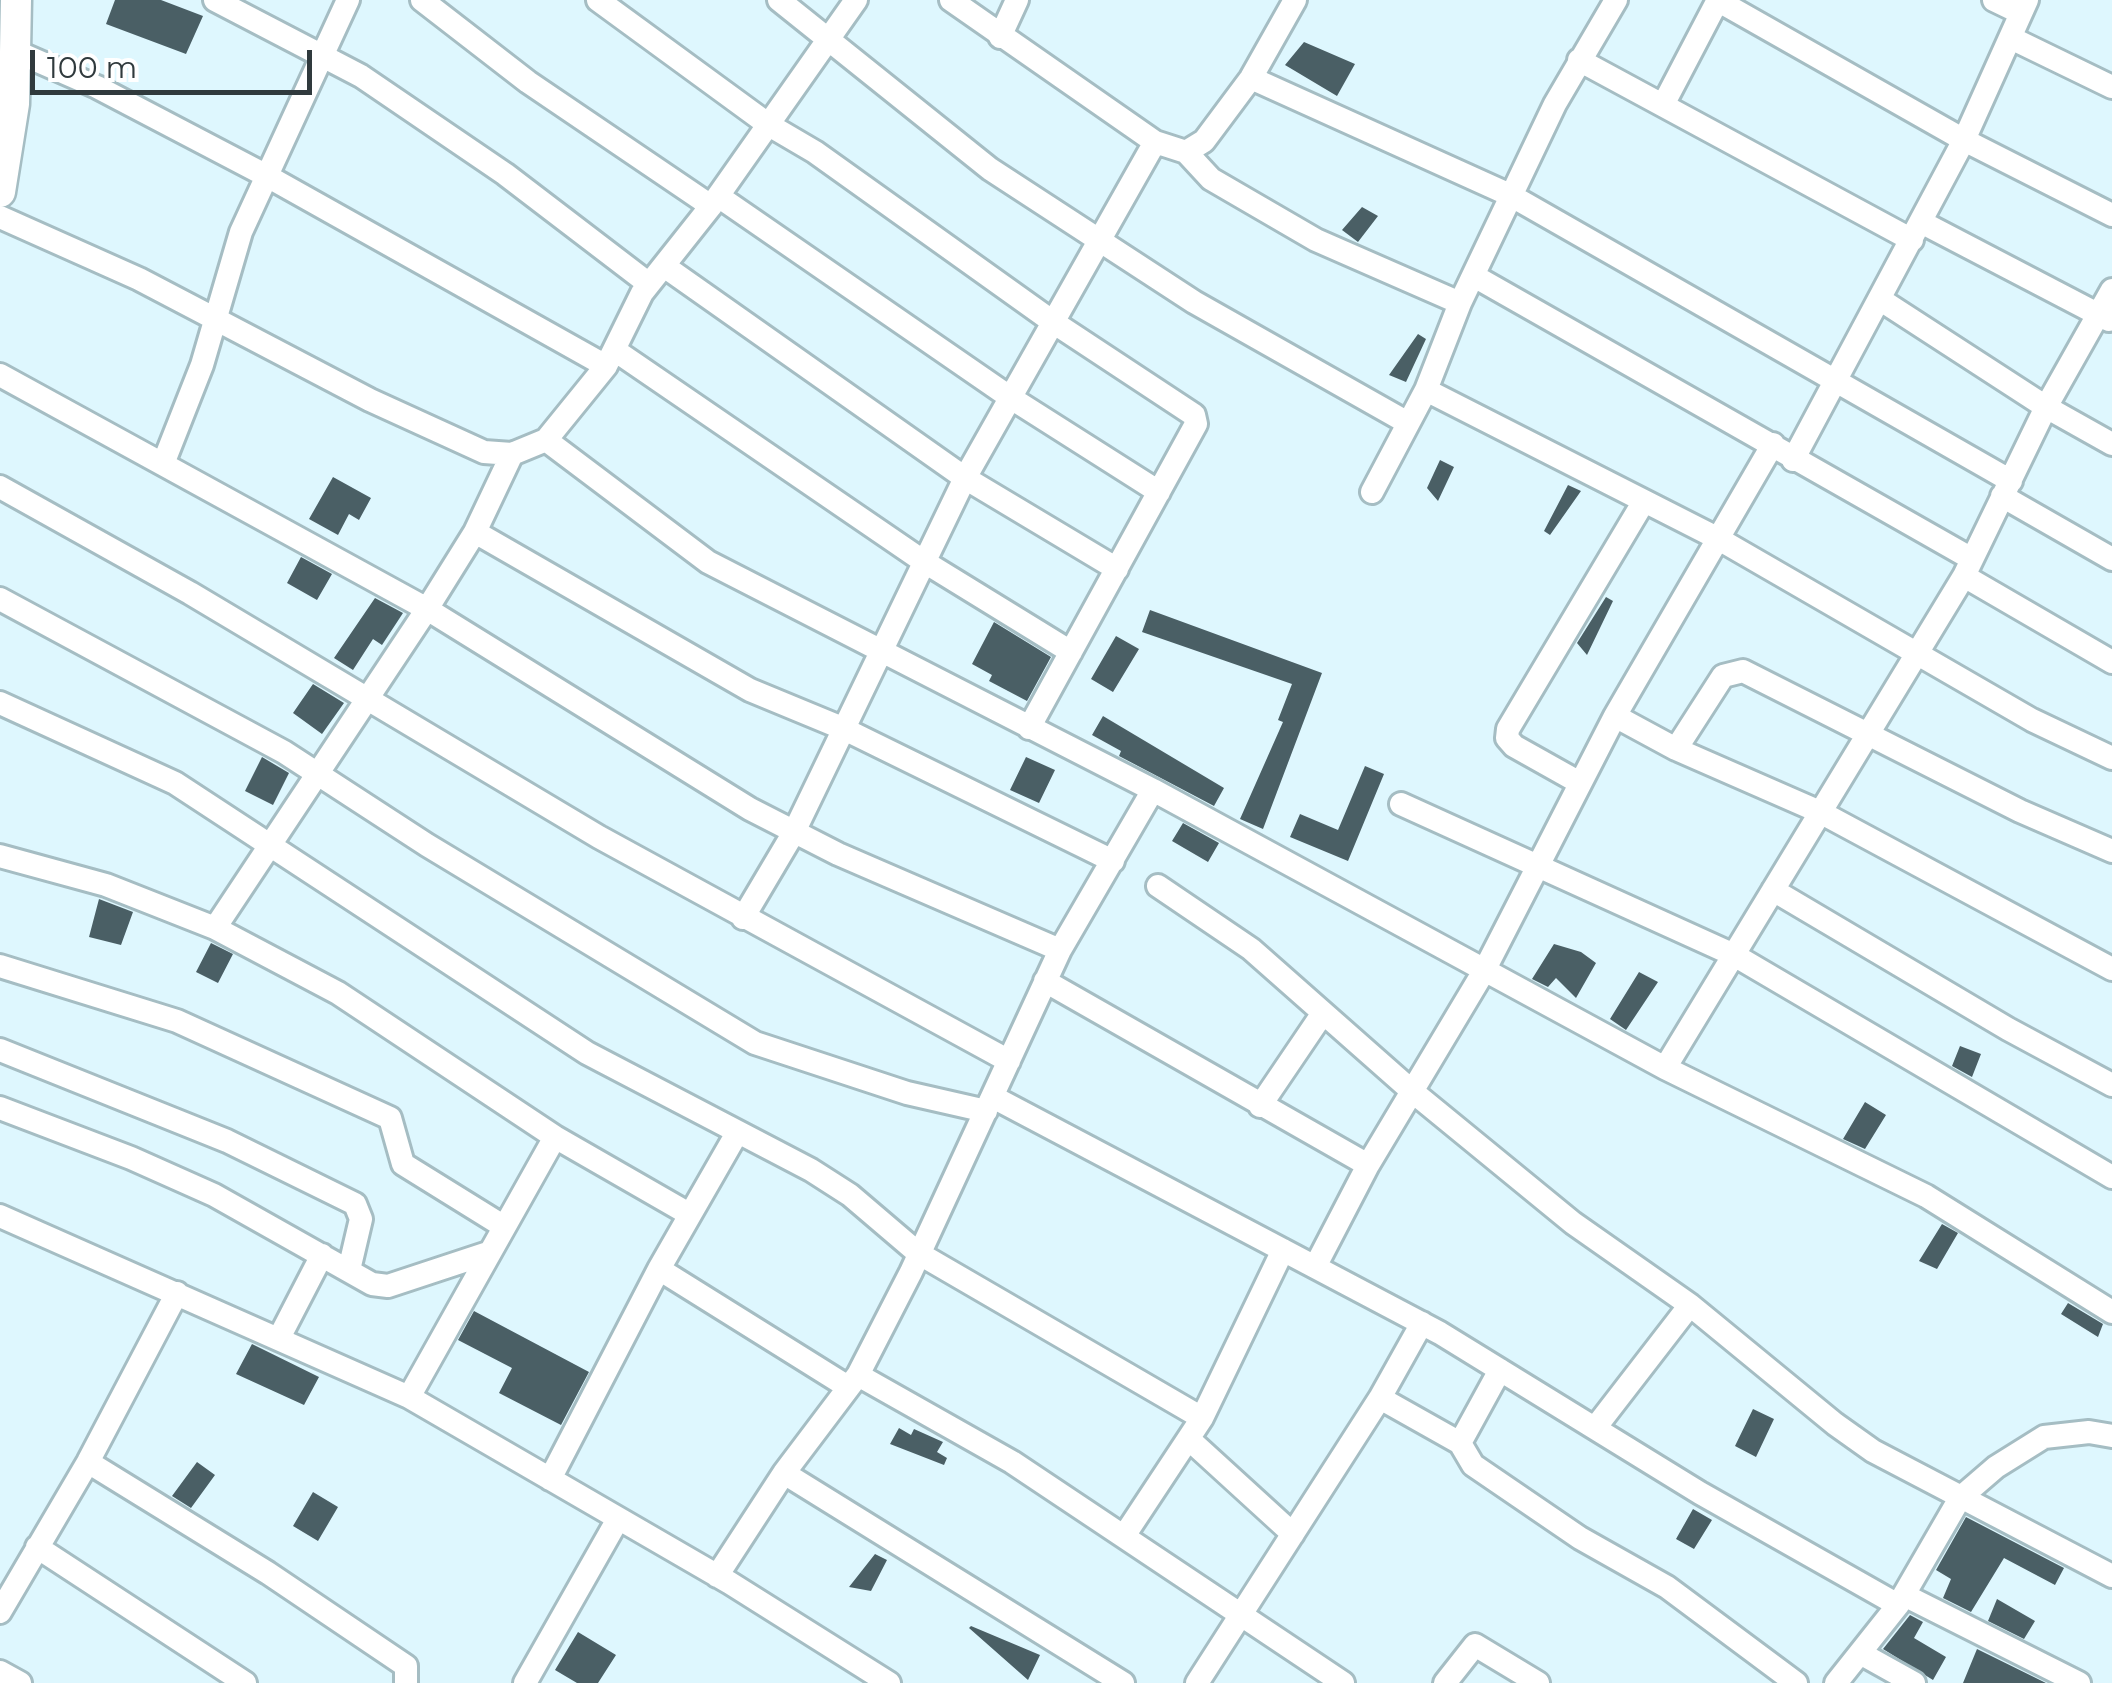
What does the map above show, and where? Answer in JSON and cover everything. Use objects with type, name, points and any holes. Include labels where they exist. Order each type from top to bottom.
[{"type":"main road","points":[[0,192],[17,52],[16,0]]},
{"type":"street","points":[[215,0],[326,56],[965,478],[1116,569]]},
{"type":"street","points":[[164,464],[216,318],[241,232],[326,56],[348,0]]},
{"type":"street","points":[[422,0],[528,82],[1159,492]]},
{"type":"street","points":[[598,0],[769,125],[814,152],[1053,322],[1194,415],[1196,424],[1029,728]]},
{"type":"street","points":[[779,0],[990,168],[1194,302],[1408,424]]},
{"type":"street","points":[[0,217],[216,318],[370,400],[484,452],[512,454],[546,440],[611,359],[657,275],[856,0]]},
{"type":"street","points":[[951,0],[1155,142],[1186,152],[1211,179],[1316,240],[1460,303]]},
{"type":"street","points":[[1000,37],[1018,0]]},
{"type":"street","points":[[1186,152],[1204,141],[1251,78],[1295,0]]},
{"type":"street","points":[[1372,492],[1426,390],[1460,303],[1510,196],[1579,60],[1616,0]]},
{"type":"street","points":[[1663,105],[1717,0],[1964,140],[2112,215]]},
{"type":"street","points":[[1794,460],[1964,140],[2011,38],[2024,6],[1994,0]]},
{"type":"street","points":[[2011,38],[2112,86]]},
{"type":"street","points":[[17,52],[97,87],[611,359],[1071,652]]},
{"type":"street","points":[[1579,60],[1917,231],[2105,318]]},
{"type":"street","points":[[1251,78],[1510,196],[1836,384],[2112,559]]},
{"type":"street","points":[[743,918],[794,832],[877,652],[965,478],[1155,142]]},
{"type":"street","points":[[1474,276],[1772,444],[2112,662]]},
{"type":"street","points":[[1666,1068],[1968,568],[2046,407],[2105,318],[2112,290]]},
{"type":"street","points":[[1881,300],[2046,407],[2112,444]]},
{"type":"street","points":[[0,375],[428,610],[750,809],[1060,950]]},
{"type":"street","points":[[1426,390],[1717,538],[2032,720],[2112,758]]},
{"type":"street","points":[[546,440],[708,562],[877,652],[1153,790],[1666,1068],[1926,1196],[2112,1312]]},
{"type":"street","points":[[1315,1266],[1368,1165],[1484,972],[1616,716],[1772,444]]},
{"type":"street","points":[[215,928],[428,610],[476,532],[512,454]]},
{"type":"street","points":[[0,487],[743,918],[867,981],[1009,1061]]},
{"type":"street","points":[[1580,782],[1514,746],[1508,729],[1644,501]]},
{"type":"street","points":[[476,532],[704,665],[1113,861]]},
{"type":"street","points":[[0,599],[317,773],[427,845],[755,1042],[907,1093],[990,1104],[1422,1323],[1595,1428],[1901,1600],[2079,1683]]},
{"type":"street","points":[[1676,749],[1723,676],[1743,671],[1866,735],[2112,851]]},
{"type":"street","points":[[0,703],[175,783],[586,1053],[811,1170],[850,1195],[918,1252],[1202,1418]]},
{"type":"street","points":[[1616,716],[1676,749],[1820,812],[2112,969]]},
{"type":"street","points":[[717,1576],[784,1473],[853,1381],[990,1104],[1060,950],[1153,790]]},
{"type":"street","points":[[1401,804],[1734,955],[2112,1177]]},
{"type":"street","points":[[0,856],[106,885],[215,928],[362,1008],[555,1137],[689,1214]]},
{"type":"street","points":[[1158,886],[1251,949],[1413,1092],[1573,1224],[1690,1305],[1834,1424],[1872,1451],[2112,1576]]},
{"type":"street","points":[[1773,890],[2008,1029],[2112,1085]]},
{"type":"street","points":[[0,966],[177,1022],[390,1118],[403,1164],[503,1226]]},
{"type":"street","points":[[1045,981],[1368,1165]]},
{"type":"street","points":[[1260,1106],[1323,1013]]},
{"type":"street","points":[[0,1050],[227,1141],[356,1204],[361,1219],[349,1270]]},
{"type":"street","points":[[0,1108],[131,1158],[214,1195],[372,1284],[388,1286],[488,1253]]},
{"type":"street","points":[[550,1480],[659,1269],[737,1133]]},
{"type":"street","points":[[410,1396],[555,1137]]},
{"type":"street","points":[[0,1216],[410,1396],[717,1576],[889,1683]]},
{"type":"street","points":[[1124,1536],[1190,1440],[1283,1250]]},
{"type":"street","points":[[280,1338],[322,1256]]},
{"type":"street","points":[[659,1269],[853,1381],[1012,1462],[1343,1683]]},
{"type":"street","points":[[0,1612],[88,1462],[176,1293]]},
{"type":"street","points":[[1595,1428],[1690,1305]]},
{"type":"street","points":[[1197,1683],[1380,1398],[1422,1323]]},
{"type":"street","points":[[1460,1443],[1500,1370]]},
{"type":"street","points":[[1380,1398],[1460,1443],[1472,1466],[1667,1587],[1796,1683]]},
{"type":"street","points":[[1836,1683],[1901,1600],[1960,1498],[1996,1467],[2044,1438],[2089,1432],[2112,1436]]},
{"type":"street","points":[[1190,1440],[1292,1534]]},
{"type":"street","points":[[88,1462],[268,1573],[406,1666],[406,1683]]},
{"type":"street","points":[[784,1473],[1123,1683]]},
{"type":"street","points":[[525,1683],[618,1518]]},
{"type":"street","points":[[37,1547],[246,1683]]},
{"type":"street","points":[[1445,1683],[1475,1645],[1538,1683]]},
{"type":"street","points":[[1860,1653],[1914,1683]]},
{"type":"street","points":[[0,1672],[20,1683]]},
{"type":"building","points":[[115,0],[161,0],[203,16],[186,54],[106,24]]},
{"type":"building","points":[[1304,42],[1355,64],[1337,96],[1285,65]]},
{"type":"building","points":[[1362,207],[1378,216],[1358,242],[1342,230]]},
{"type":"building","points":[[1418,334],[1426,339],[1406,382],[1389,375]]},
{"type":"building","points":[[1440,460],[1454,467],[1438,501],[1427,488]]},
{"type":"building","points":[[333,477],[371,498],[359,520],[349,514],[338,535],[309,519]]},
{"type":"building","points":[[1568,485],[1581,491],[1550,535],[1544,531]]},
{"type":"building","points":[[301,557],[332,574],[317,600],[287,583]]},
{"type":"building","points":[[1606,597],[1613,601],[1587,655],[1577,643]]},
{"type":"building","points":[[375,598],[403,613],[382,645],[373,639],[353,670],[334,658]]},
{"type":"building","points":[[1150,610],[1322,673],[1263,829],[1240,819],[1283,722],[1278,720],[1292,684],[1142,632]]},
{"type":"building","points":[[994,622],[1051,657],[1027,701],[989,681],[992,675],[972,664]]},
{"type":"building","points":[[1116,636],[1139,649],[1113,692],[1091,679]]},
{"type":"building","points":[[313,684],[344,703],[322,734],[293,713]]},
{"type":"building","points":[[1103,716],[1224,788],[1214,806],[1119,756],[1121,751],[1092,735]]},
{"type":"building","points":[[262,757],[289,773],[273,805],[245,791]]},
{"type":"building","points":[[1026,757],[1055,770],[1039,803],[1010,790]]},
{"type":"building","points":[[1365,766],[1384,774],[1348,861],[1290,837],[1300,814],[1338,830]]},
{"type":"building","points":[[1183,823],[1219,843],[1208,862],[1172,841]]},
{"type":"building","points":[[99,899],[133,912],[121,945],[89,937]]},
{"type":"building","points":[[211,943],[233,954],[218,983],[196,972]]},
{"type":"building","points":[[1554,944],[1581,952],[1596,963],[1576,998],[1556,978],[1548,987],[1532,979]]},
{"type":"building","points":[[1639,972],[1658,982],[1626,1030],[1610,1019]]},
{"type":"building","points":[[1960,1046],[1981,1054],[1972,1077],[1952,1066]]},
{"type":"building","points":[[1865,1102],[1886,1115],[1865,1149],[1843,1139]]},
{"type":"building","points":[[1942,1224],[1958,1233],[1937,1269],[1919,1261]]},
{"type":"building","points":[[2068,1303],[2103,1324],[2098,1337],[2061,1314]]},
{"type":"building","points":[[474,1311],[589,1372],[561,1425],[499,1393],[512,1368],[458,1340]]},
{"type":"building","points":[[252,1344],[319,1377],[304,1405],[236,1374]]},
{"type":"building","points":[[1753,1409],[1774,1419],[1756,1457],[1735,1446]]},
{"type":"building","points":[[899,1428],[911,1435],[914,1429],[943,1442],[937,1452],[947,1458],[944,1465],[890,1444]]},
{"type":"building","points":[[197,1462],[215,1475],[191,1508],[172,1496]]},
{"type":"building","points":[[313,1492],[338,1507],[318,1541],[293,1526]]},
{"type":"building","points":[[1693,1509],[1712,1520],[1694,1549],[1676,1539]]},
{"type":"building","points":[[1966,1517],[2064,1568],[2055,1585],[2004,1558],[1971,1612],[1943,1598],[1951,1579],[1936,1570]]},
{"type":"building","points":[[875,1554],[887,1560],[871,1591],[849,1587]]},
{"type":"building","points":[[1997,1599],[2035,1621],[2024,1639],[1988,1621]]},
{"type":"building","points":[[1910,1615],[1923,1622],[1914,1638],[1946,1657],[1933,1680],[1883,1649]]},
{"type":"building","points":[[969,1628],[1040,1655],[1028,1680]]},
{"type":"building","points":[[578,1632],[616,1655],[598,1683],[577,1683],[555,1670]]},
{"type":"building","points":[[1977,1649],[2046,1683],[1963,1683]]}]
